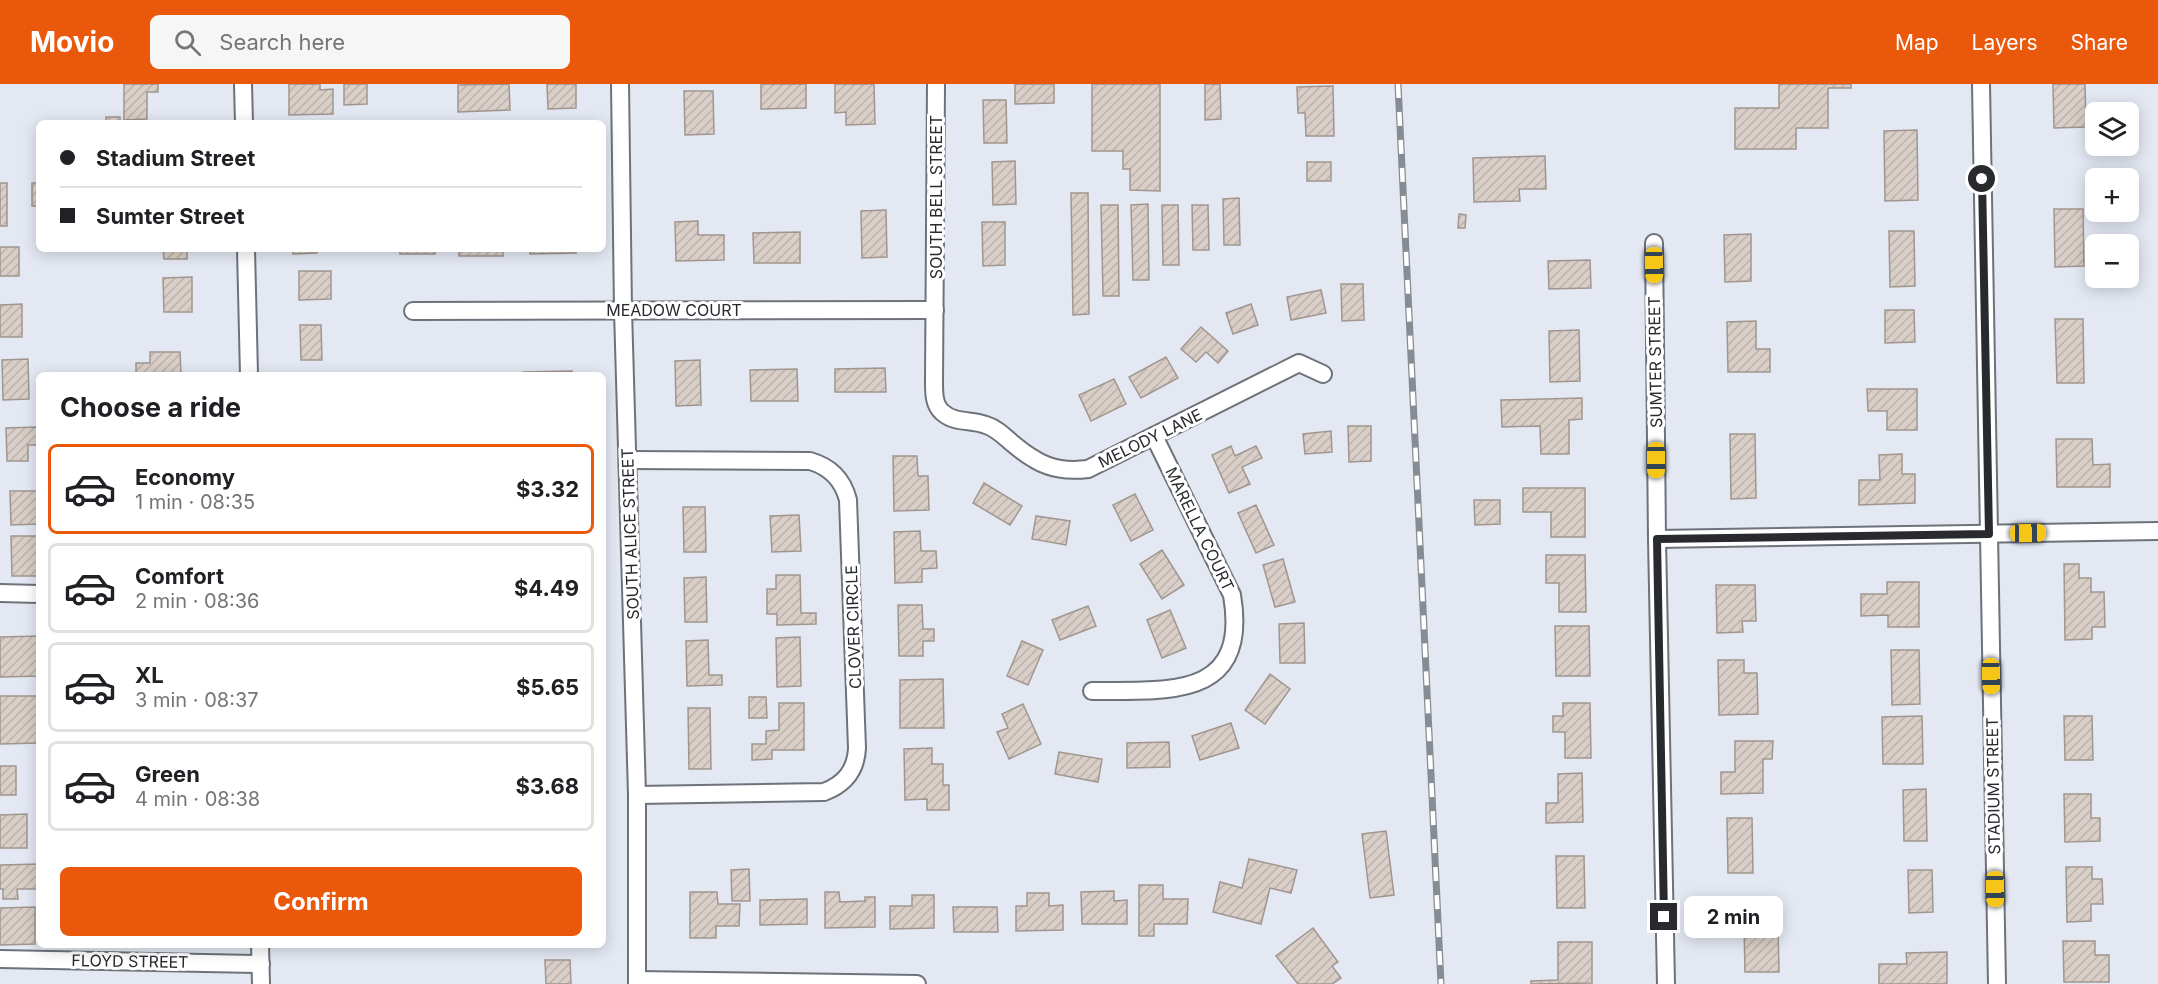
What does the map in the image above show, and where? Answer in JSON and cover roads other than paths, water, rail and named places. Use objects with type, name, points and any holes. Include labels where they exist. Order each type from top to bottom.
[{"type":"street","points":[[243,84],[244,120]]},
{"type":"street","name":"SOUTH ALICE STREET","points":[[620,84],[623,310],[637,795],[637,982]]},
{"type":"street","name":"SOUTH BELL STREET","points":[[935,310],[936,84]]},
{"type":"street","name":"STADIUM STREET","points":[[1981,84],[1997,984]]},
{"type":"street","name":"SUMTER STREET","points":[[1654,243],[1666,984]]},
{"type":"street","points":[[246,252],[249,372]]},
{"type":"street","name":"MEADOW COURT","points":[[413,312],[935,310]]},
{"type":"street","name":"MELODY LANE","points":[[935,310],[934,393],[940,411],[957,420],[985,424],[998,430],[1029,457],[1059,470],[1088,469],[1299,363],[1323,374]]},
{"type":"street","name":"MARELLA COURT","points":[[1092,691],[1155,690],[1196,684],[1212,676],[1222,664],[1234,634],[1236,616],[1232,595],[1154,436]]},
{"type":"street","name":"CLOVER CIRCLE","points":[[628,459],[810,461],[827,468],[841,482],[848,500],[857,748],[857,756],[851,772],[840,784],[825,792],[637,795]]},
{"type":"street","points":[[1657,539],[2158,531]]},
{"type":"street","points":[[0,593],[36,594]]},
{"type":"street","points":[[260,948],[261,984]]},
{"type":"street","name":"FLOYD STREET","points":[[0,959],[261,964]]},
{"type":"street","points":[[637,982],[917,984]]},
{"type":"railway","points":[[1398,84],[1441,984]]}]
